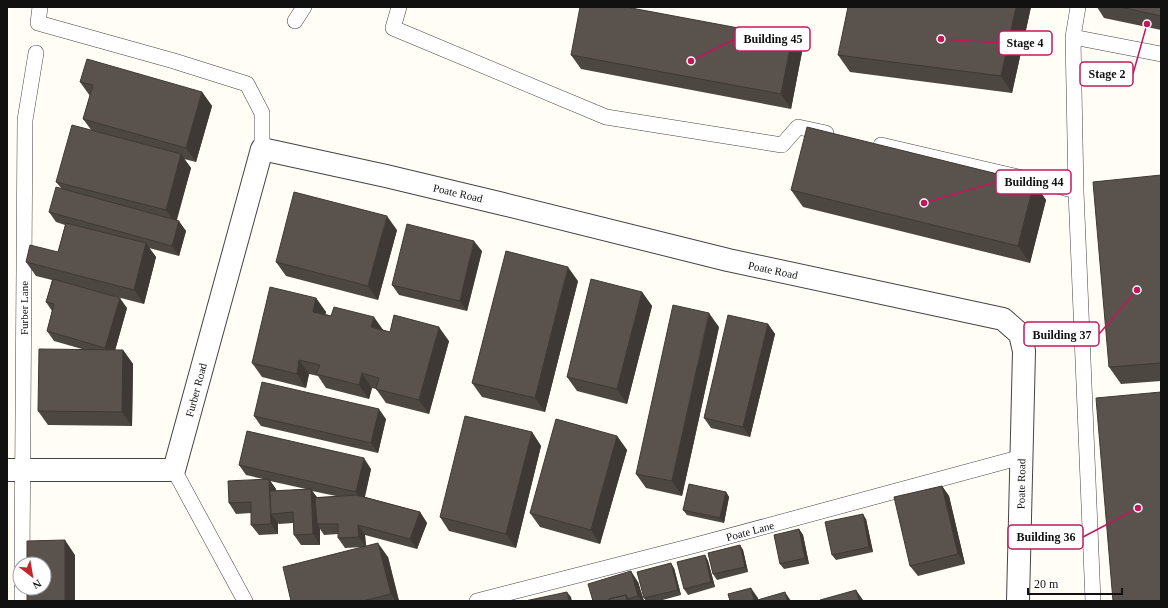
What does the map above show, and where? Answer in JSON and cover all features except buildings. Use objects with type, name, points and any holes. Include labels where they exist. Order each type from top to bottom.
[{"type":"street","name":"Poate Road","points":[[262,148],[496,202],[728,260],[1003,319],[1020,334],[1024,352],[1018,601]]},
{"type":"street","name":"Furber Road","points":[[174,470],[262,148]]},
{"type":"street","points":[[15,470],[174,470]]},
{"type":"lane","points":[[40,7],[38,23],[174,61],[247,84],[262,113],[262,148]]},
{"type":"lane","points":[[295,22],[304,7]]},
{"type":"lane","points":[[400,7],[393,28],[606,116],[782,145],[798,127],[837,135]]},
{"type":"lane","points":[[1078,7],[1073,37],[1076,191],[1093,601]]},
{"type":"lane","points":[[1073,37],[1161,54]]},
{"type":"lane","name":"Furber Lane","points":[[21,556],[15,470],[24,120],[36,53]]},
{"type":"lane","points":[[868,142],[1061,186],[1076,191]]},
{"type":"lane","points":[[1085,411],[1100,409]]},
{"type":"lane","name":"Poate Lane","points":[[477,601],[696,545],[1022,457]]},
{"type":"lane","points":[[174,470],[245,601]]},
{"type":"place","name":"Stage 2","points":[[1147,24]]},
{"type":"place","name":"Stage 4","points":[[941,39]]},
{"type":"place","name":"Building 45","points":[[691,61]]},
{"type":"place","name":"Building 44","points":[[924,203]]},
{"type":"place","name":"Building 37","points":[[1137,290]]},
{"type":"place","name":"Building 36","points":[[1138,508]]}]
